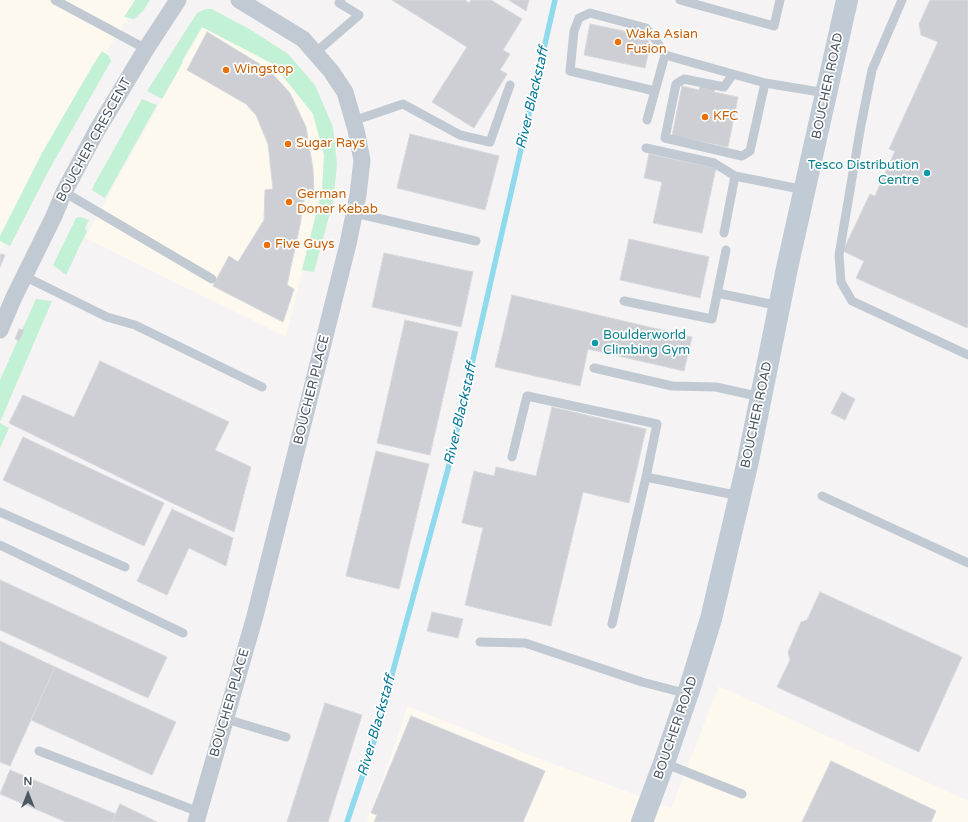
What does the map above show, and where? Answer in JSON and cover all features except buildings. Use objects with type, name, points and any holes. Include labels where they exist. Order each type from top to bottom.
[{"type":"street","name":"BOUCHER CRESCENT","points":[[0,330],[64,192],[96,132],[146,49],[178,0]]},
{"type":"street","name":"BOUCHER PLACE","points":[[197,817],[255,616],[358,196],[362,160],[354,121],[345,92],[331,71],[303,40],[239,0]]},
{"type":"street","name":"BOUCHER ROAD","points":[[642,822],[688,694],[711,620],[740,496],[847,0]]},
{"type":"lane","points":[[55,0],[146,49]]},
{"type":"lane","points":[[315,53],[359,16],[339,3],[341,0]]},
{"type":"lane","points":[[680,0],[774,26],[780,0]]},
{"type":"lane","points":[[902,0],[872,70],[839,255],[841,282],[852,300],[968,354]]},
{"type":"lane","points":[[655,91],[570,71],[574,31],[579,18],[590,13],[646,28],[665,55],[765,83],[826,93]]},
{"type":"lane","points":[[647,120],[665,55]]},
{"type":"lane","points":[[733,74],[724,87],[684,79],[676,84],[665,138],[742,156],[750,151],[765,83]]},
{"type":"lane","points":[[354,121],[403,104],[460,136],[490,142],[510,85]]},
{"type":"lane","points":[[646,148],[714,163],[735,176],[805,190]]},
{"type":"lane","points":[[724,234],[735,176]]},
{"type":"lane","points":[[64,192],[212,279]]},
{"type":"lane","points":[[354,213],[476,241]]},
{"type":"lane","points":[[624,300],[712,319],[726,250]]},
{"type":"lane","points":[[24,276],[107,318],[135,324],[262,387]]},
{"type":"lane","points":[[717,293],[780,306]]},
{"type":"lane","points":[[594,368],[672,386],[716,387],[761,397]]},
{"type":"lane","points":[[512,457],[526,396],[657,424],[612,624]]},
{"type":"lane","points":[[646,477],[740,496]]},
{"type":"lane","points":[[822,496],[968,563]]},
{"type":"lane","points":[[0,512],[125,567]]},
{"type":"lane","points":[[0,545],[183,633]]},
{"type":"lane","points":[[480,642],[525,643],[642,682],[688,694]]},
{"type":"lane","points":[[226,719],[286,737]]},
{"type":"lane","points":[[39,751],[197,817]]},
{"type":"lane","points":[[664,764],[742,794]]},
{"type":"shaded area","points":[[0,0],[140,0],[93,72],[0,251]]},
{"type":"shaded area","points":[[205,23],[261,56],[293,79],[313,115],[324,154],[322,190],[286,337],[85,238]]},
{"type":"shaded area","points":[[719,686],[968,801],[968,822],[367,822],[407,706],[551,763],[671,808]]},
{"type":"green space","points":[[135,0],[150,0],[143,11],[134,19],[124,17]]},
{"type":"green space","points":[[206,9],[212,9],[251,30],[288,54],[315,85],[333,127],[337,165],[333,202],[314,272],[302,270],[322,190],[324,155],[313,114],[273,64],[202,27],[162,99],[147,91],[197,13]]},
{"type":"green space","points":[[102,51],[109,56],[111,61],[49,170],[10,246],[0,241],[0,236],[42,153]]},
{"type":"green space","points":[[142,99],[157,105],[105,198],[92,190]]},
{"type":"green space","points":[[80,217],[89,220],[85,228],[87,231],[66,275],[53,265],[76,218]]},
{"type":"green space","points":[[36,299],[52,301],[0,422],[0,380]]},
{"type":"green space","points":[[0,423],[9,428],[0,448]]},
{"type":"waterway","name":"River Blackstaff","points":[[347,822],[372,748],[448,469],[555,0]]},
{"type":"place","name":"Waka Asian Fusion","points":[[618,42]]},
{"type":"place","name":"Wingstop","points":[[226,70]]},
{"type":"place","name":"KFC","points":[[705,117]]},
{"type":"place","name":"Sugar Rays","points":[[288,144]]},
{"type":"place","name":"Tesco Distribution Centre","points":[[927,173]]},
{"type":"place","name":"German Doner Kebab","points":[[289,202]]},
{"type":"place","name":"Five Guys","points":[[267,245]]},
{"type":"place","name":"Boulderworld Climbing Gym","points":[[595,343]]}]
